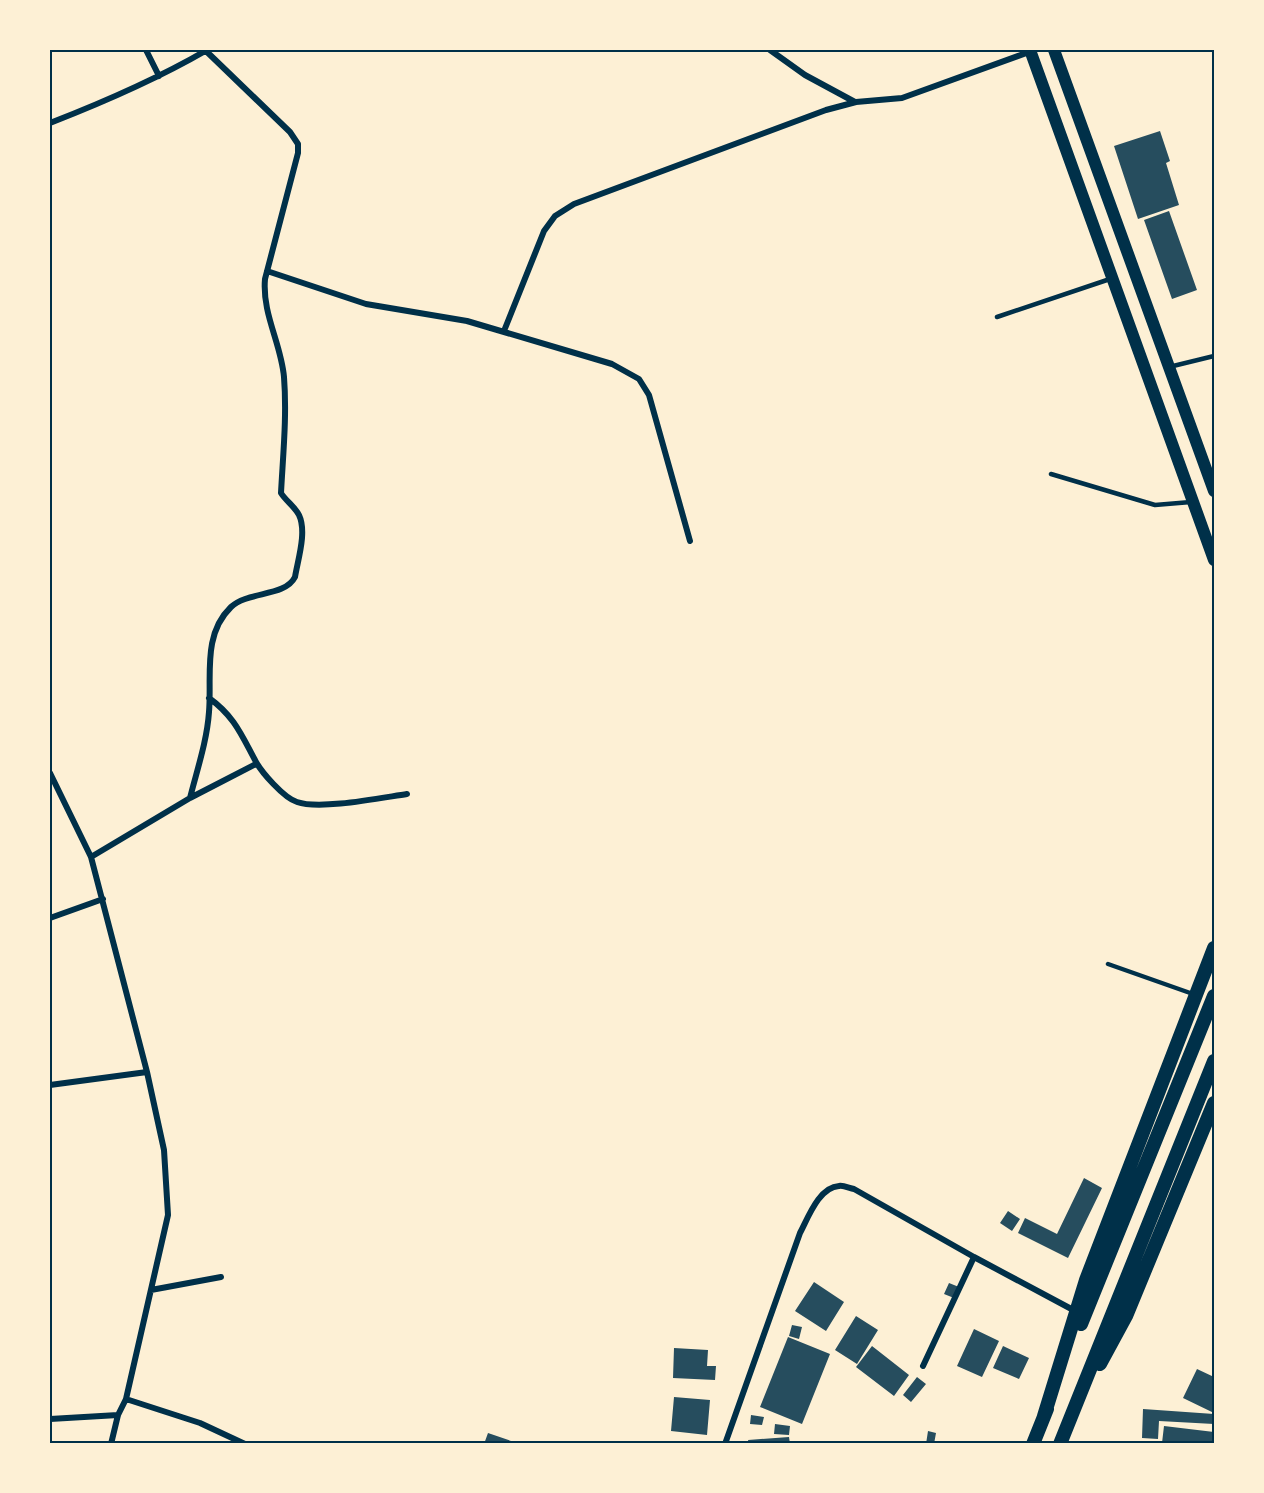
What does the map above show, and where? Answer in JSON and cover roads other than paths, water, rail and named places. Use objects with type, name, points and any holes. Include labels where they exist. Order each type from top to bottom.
[{"type":"highway","points":[[1044,1416],[1086,1280],[1215,948]]},
{"type":"highway","points":[[1033,1443],[1215,996]]},
{"type":"highway","points":[[1060,1443],[1215,1060]]},
{"type":"highway","points":[[1065,1429],[1126,1316],[1215,1102]]},
{"type":"main road","points":[[1032,50],[1215,560]]},
{"type":"main road","points":[[1053,50],[1215,492]]},
{"type":"street","points":[[146,50],[159,76]]},
{"type":"street","points":[[50,123],[108,100],[206,50],[290,132],[298,144],[291,182],[267,271],[264,294],[265,308],[284,376],[285,431],[281,493],[298,512],[302,532],[295,577],[292,583],[285,588],[244,598],[231,608],[218,626],[211,647],[209,713],[190,798]]},
{"type":"street","points":[[770,50],[813,80],[856,102]]},
{"type":"street","points":[[504,331],[544,231],[555,216],[574,204],[826,110],[856,102],[903,98],[1032,50]]},
{"type":"street","points":[[267,271],[366,304],[467,321],[504,331],[612,364],[639,379],[649,395],[690,540]]},
{"type":"street","points":[[209,698],[232,717],[256,764],[281,792],[296,802],[339,803],[406,794]]},
{"type":"street","points":[[91,857],[190,798],[256,764]]},
{"type":"street","points":[[50,773],[91,857],[147,1072],[164,1150],[168,1215],[126,1399],[118,1415],[111,1443]]},
{"type":"street","points":[[50,918],[103,899]]},
{"type":"street","points":[[50,1085],[147,1072]]},
{"type":"street","points":[[725,1443],[800,1233],[818,1201],[829,1189],[840,1185],[854,1189],[1077,1312]]},
{"type":"street","points":[[923,1366],[974,1257]]},
{"type":"street","points":[[151,1290],[221,1277]]},
{"type":"street","points":[[126,1399],[200,1423],[246,1443]]},
{"type":"street","points":[[50,1419],[118,1415]]},
{"type":"lane","points":[[997,317],[1112,278]]},
{"type":"lane","points":[[1169,367],[1215,356]]},
{"type":"lane","points":[[1051,474],[1155,505],[1193,502]]},
{"type":"lane","points":[[1108,964],[1196,995]]}]
